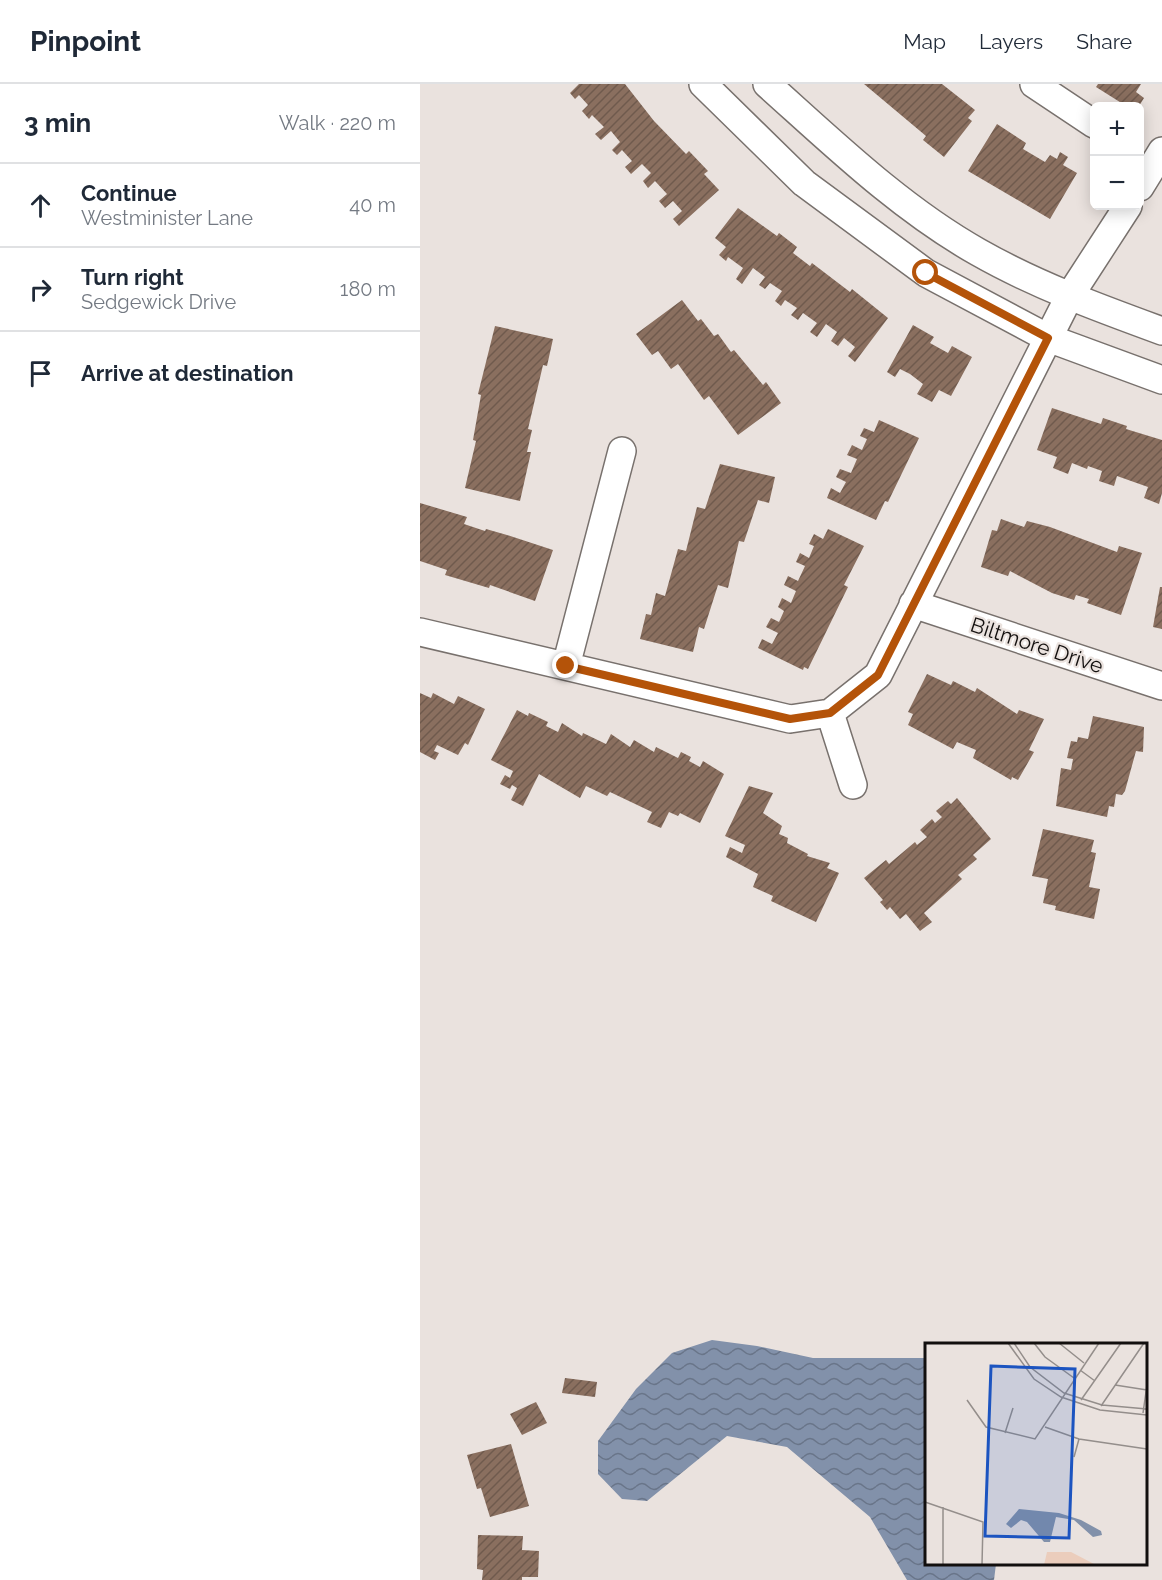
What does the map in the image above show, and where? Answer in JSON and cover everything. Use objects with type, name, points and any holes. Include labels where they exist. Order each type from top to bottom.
[{"type":"street","points":[[703,84],[804,183],[926,273],[1048,338],[1162,380]]},
{"type":"street","points":[[767,84],[883,186],[977,251],[1070,297],[1162,331]]},
{"type":"street","points":[[1034,84],[1090,121]]},
{"type":"street","points":[[1144,177],[1152,157]]},
{"type":"street","points":[[420,632],[790,719],[830,713],[878,675],[1048,338],[1070,297],[1125,210]]},
{"type":"street","points":[[566,666],[621,451]]},
{"type":"street","name":"Biltmore Drive","points":[[913,604],[1162,686]]},
{"type":"street","points":[[830,713],[853,785]]},
{"type":"water","points":[[712,1340],[757,1346],[813,1358],[925,1358],[925,1565],[996,1565],[994,1580],[907,1580],[870,1517],[787,1447],[727,1436],[647,1501],[622,1499],[598,1474],[598,1441],[636,1389],[672,1353]]},
{"type":"building","points":[[579,84],[625,84],[654,121],[686,154],[689,151],[708,171],[704,174],[719,190],[679,226],[673,219],[682,211],[673,201],[665,208],[659,201],[667,194],[655,181],[648,188],[643,181],[651,173],[642,164],[631,174],[625,167],[632,161],[622,150],[617,155],[612,150],[620,142],[611,131],[601,140],[595,134],[604,127],[592,115],[589,119],[582,111],[588,105],[579,95],[575,99],[570,93]]},
{"type":"building","points":[[864,84],[942,84],[975,110],[968,118],[972,121],[944,157],[923,140],[926,136]]},
{"type":"building","points":[[1098,84],[1141,84],[1136,92],[1144,98],[1142,102],[1120,102],[1096,87]]},
{"type":"building","points":[[997,124],[1026,143],[1023,149],[1045,162],[1050,155],[1057,159],[1060,152],[1068,157],[1063,165],[1077,173],[1050,219],[968,171]]},
{"type":"building","points":[[738,208],[777,236],[779,233],[797,247],[793,253],[810,266],[812,263],[850,292],[852,289],[888,318],[855,362],[848,356],[855,347],[844,338],[838,346],[831,341],[837,332],[826,324],[817,337],[810,332],[817,323],[803,313],[798,320],[791,315],[797,308],[785,300],[781,306],[775,301],[782,291],[770,283],[765,289],[759,285],[765,277],[753,268],[742,284],[736,279],[743,268],[728,257],[726,261],[719,255],[726,247],[715,238]]},
{"type":"building","points":[[682,300],[698,321],[701,319],[714,336],[718,334],[731,352],[734,350],[763,385],[766,382],[781,403],[738,435],[709,396],[704,400],[678,364],[671,369],[658,351],[652,355],[636,334]]},
{"type":"building","points":[[913,325],[934,337],[930,343],[948,353],[952,346],[972,357],[951,396],[939,390],[932,402],[917,394],[923,384],[910,374],[900,369],[895,377],[887,372]]},
{"type":"building","points":[[495,326],[553,339],[547,366],[543,365],[528,429],[532,430],[527,452],[531,452],[520,501],[465,488],[476,441],[473,440],[481,395],[478,394]]},
{"type":"building","points":[[1052,408],[1101,424],[1103,418],[1127,426],[1126,429],[1162,440],[1162,493],[1159,504],[1144,498],[1148,487],[1117,476],[1114,486],[1099,481],[1102,471],[1088,466],[1087,469],[1072,463],[1068,474],[1053,468],[1057,457],[1037,450]]},
{"type":"building","points":[[879,420],[919,438],[888,502],[885,501],[876,520],[827,498],[831,488],[840,493],[846,482],[836,477],[840,469],[851,473],[857,459],[847,455],[852,445],[862,450],[867,439],[860,436],[864,428],[874,432]]},
{"type":"building","points":[[720,464],[775,477],[769,503],[758,500],[744,542],[739,541],[728,588],[718,585],[704,629],[699,627],[693,652],[640,639],[646,614],[651,615],[656,593],[665,596],[678,549],[686,551],[697,507],[705,509]]},
{"type":"building","points":[[420,503],[467,517],[464,524],[553,550],[535,601],[490,585],[489,588],[445,575],[447,570],[420,561]]},
{"type":"building","points":[[1001,519],[1024,527],[1027,521],[1050,527],[1117,552],[1119,546],[1142,553],[1121,615],[1087,603],[1089,599],[1076,595],[1074,600],[1052,593],[1010,571],[1008,576],[981,567],[992,530],[997,531]]},
{"type":"building","points":[[828,529],[864,546],[844,585],[848,587],[808,669],[804,667],[803,670],[758,648],[762,639],[772,644],[778,633],[766,627],[771,618],[779,622],[784,611],[778,607],[782,598],[791,603],[796,591],[784,585],[788,576],[798,581],[805,566],[796,562],[800,553],[809,558],[814,546],[809,544],[814,534],[823,539]]},
{"type":"building","points":[[1160,587],[1162,587],[1162,629],[1153,627]]},
{"type":"building","points":[[927,674],[951,685],[953,681],[975,692],[977,688],[1017,714],[1019,710],[1044,719],[1029,750],[1034,752],[1018,780],[1012,777],[1011,780],[973,758],[976,750],[957,742],[953,749],[908,725],[913,714],[908,712]]},
{"type":"building","points":[[420,693],[431,698],[433,693],[454,704],[458,696],[485,709],[468,745],[465,743],[458,755],[437,745],[434,751],[439,753],[435,760],[420,752]]},
{"type":"building","points":[[517,710],[548,722],[546,726],[558,732],[562,723],[582,736],[583,733],[606,744],[611,734],[630,747],[634,740],[654,752],[656,747],[678,758],[681,752],[691,757],[689,761],[700,767],[703,761],[724,774],[700,823],[680,813],[678,816],[669,812],[661,828],[647,822],[652,812],[610,792],[607,796],[586,786],[580,798],[539,774],[523,806],[511,800],[517,788],[512,785],[510,789],[500,784],[505,775],[510,778],[513,771],[491,760]]},
{"type":"building","points":[[1093,716],[1144,727],[1143,752],[1136,751],[1125,791],[1122,795],[1116,794],[1114,807],[1109,806],[1107,817],[1056,806],[1061,768],[1071,770],[1073,759],[1067,758],[1071,741],[1077,742],[1078,737],[1088,739]]},
{"type":"building","points":[[749,786],[773,793],[763,813],[782,826],[779,834],[788,838],[787,843],[808,854],[807,856],[830,863],[827,868],[839,873],[816,922],[771,901],[773,896],[753,887],[758,874],[726,857],[730,847],[742,853],[745,845],[725,836]]},
{"type":"building","points":[[957,798],[991,839],[973,855],[977,859],[958,875],[962,879],[924,913],[932,922],[920,931],[906,914],[900,919],[890,907],[887,910],[880,902],[883,900],[864,878],[886,860],[889,864],[915,842],[917,845],[927,837],[920,830],[932,819],[935,823],[942,817],[936,811],[948,801],[951,804]]},
{"type":"building","points":[[1043,829],[1094,840],[1091,852],[1096,853],[1089,887],[1100,889],[1094,919],[1055,910],[1056,906],[1043,903],[1048,879],[1032,876]]},
{"type":"building","points":[[565,1378],[597,1382],[595,1397],[562,1393]]},
{"type":"building","points":[[536,1402],[547,1423],[522,1435],[510,1414]]},
{"type":"building","points":[[511,1444],[529,1506],[490,1517],[481,1488],[477,1489],[467,1455]]},
{"type":"building","points":[[478,1535],[523,1536],[522,1550],[539,1551],[538,1577],[522,1577],[522,1580],[482,1580],[483,1570],[477,1569]]},
{"type":"route","points":[[566,666],[790,719],[830,713],[878,675],[1048,338],[926,273]]}]
